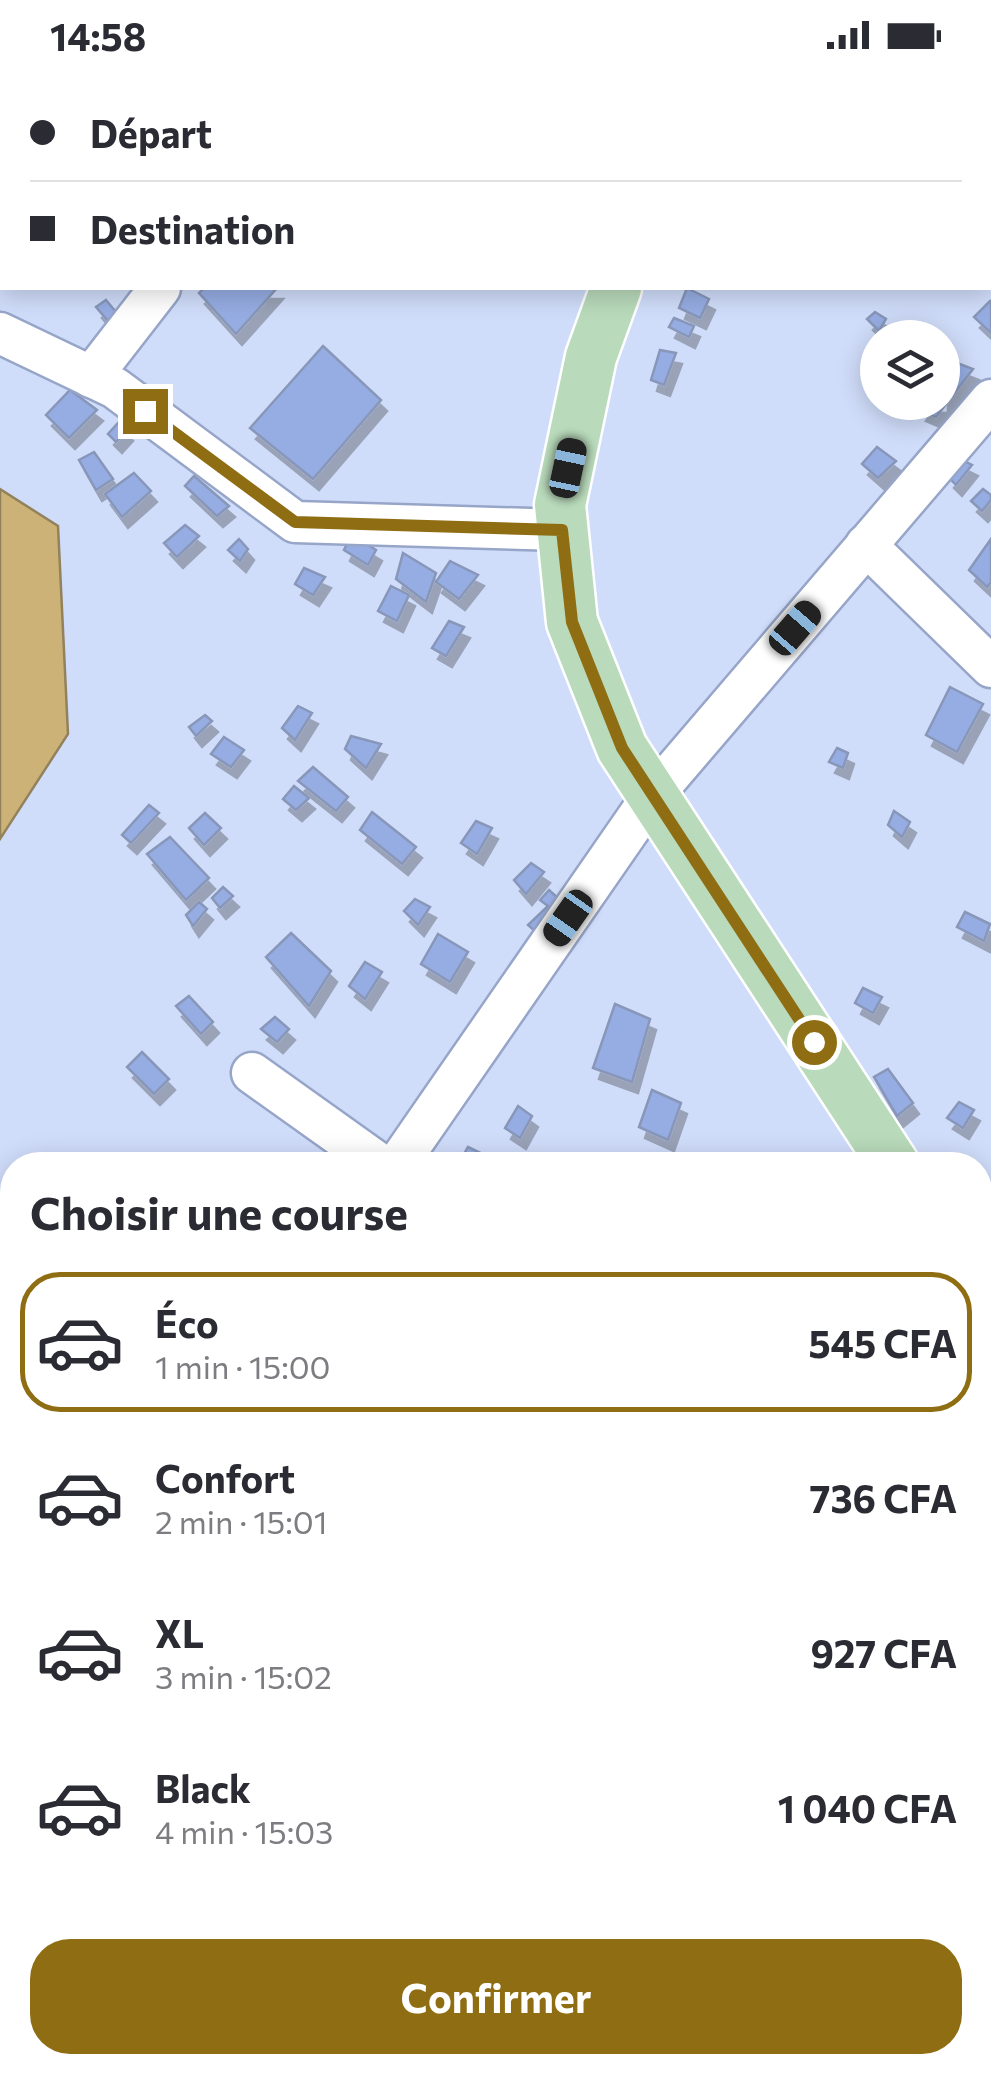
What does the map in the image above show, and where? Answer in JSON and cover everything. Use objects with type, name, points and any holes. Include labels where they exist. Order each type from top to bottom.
[{"type":"main road","points":[[615,290],[591,357],[560,505],[572,622],[622,748],[886,1152]]},
{"type":"street","points":[[91,377],[158,290]]},
{"type":"street","points":[[0,333],[115,388],[295,522],[562,530]]},
{"type":"street","points":[[406,1152],[653,795],[991,400]]},
{"type":"street","points":[[866,545],[991,667]]},
{"type":"street","points":[[252,1072],[363,1152]]},
{"type":"shaded area","points":[[0,489],[58,526],[68,734],[0,839]]},
{"type":"building","points":[[202,290],[275,290],[236,334],[199,293]]},
{"type":"building","points":[[686,290],[709,299],[700,318],[679,308]]},
{"type":"building","points":[[106,300],[116,312],[108,321],[96,307]]},
{"type":"building","points":[[991,302],[991,333],[974,317]]},
{"type":"building","points":[[875,312],[886,319],[868,320]]},
{"type":"building","points":[[674,318],[694,326],[689,337],[669,327]]},
{"type":"building","points":[[323,346],[381,400],[313,479],[250,428]]},
{"type":"building","points":[[660,350],[676,353],[664,385],[651,380]]},
{"type":"building","points":[[960,364],[973,369],[960,386]]},
{"type":"building","points":[[70,390],[97,410],[69,438],[46,415]]},
{"type":"building","points":[[118,423],[127,430],[116,442],[108,434]]},
{"type":"building","points":[[877,447],[896,461],[878,478],[862,464]]},
{"type":"building","points":[[94,452],[113,479],[96,490],[79,460]]},
{"type":"building","points":[[962,460],[972,465],[956,485],[948,477]]},
{"type":"building","points":[[134,473],[151,491],[122,517],[105,494]]},
{"type":"building","points":[[194,476],[229,506],[217,516],[185,486]]},
{"type":"building","points":[[983,489],[991,500],[982,511],[971,501]]},
{"type":"building","points":[[185,525],[199,536],[177,557],[164,543]]},
{"type":"building","points":[[351,535],[376,550],[368,565],[344,550]]},
{"type":"building","points":[[239,539],[248,549],[240,561],[228,550]]},
{"type":"building","points":[[991,539],[991,582],[987,587],[969,570]]},
{"type":"building","points":[[403,553],[436,573],[426,602],[396,579]]},
{"type":"building","points":[[450,561],[478,575],[459,599],[436,582]]},
{"type":"building","points":[[304,568],[325,577],[313,595],[295,584]]},
{"type":"building","points":[[391,586],[409,595],[397,621],[378,611]]},
{"type":"building","points":[[449,621],[464,627],[446,656],[432,648]]},
{"type":"building","points":[[950,687],[983,704],[957,752],[926,735]]},
{"type":"building","points":[[298,706],[312,713],[295,740],[282,728]]},
{"type":"building","points":[[205,715],[212,721],[196,736],[189,727]]},
{"type":"building","points":[[351,736],[381,744],[366,768],[345,749]]},
{"type":"building","points":[[224,737],[244,750],[231,767],[211,754]]},
{"type":"building","points":[[837,748],[848,753],[843,768],[829,762]]},
{"type":"building","points":[[313,767],[348,797],[336,811],[298,781]]},
{"type":"building","points":[[294,786],[309,798],[296,810],[283,799]]},
{"type":"building","points":[[149,805],[159,813],[131,843],[122,835]]},
{"type":"building","points":[[894,811],[910,822],[902,837],[888,825]]},
{"type":"building","points":[[372,812],[416,847],[402,864],[360,830]]},
{"type":"building","points":[[205,813],[221,828],[204,845],[189,828]]},
{"type":"building","points":[[476,821],[492,828],[477,854],[461,843]]},
{"type":"building","points":[[170,837],[209,878],[186,900],[147,854]]},
{"type":"building","points":[[531,863],[544,872],[526,894],[514,880]]},
{"type":"building","points":[[223,887],[233,896],[220,908],[212,898]]},
{"type":"building","points":[[549,890],[561,901],[536,932],[528,925],[548,906],[540,900]]},
{"type":"building","points":[[415,899],[430,907],[418,925],[404,911]]},
{"type":"building","points":[[199,902],[207,909],[193,926],[186,915]]},
{"type":"building","points":[[965,912],[990,924],[984,941],[957,927]]},
{"type":"building","points":[[291,933],[331,971],[309,1006],[266,957]]},
{"type":"building","points":[[438,934],[468,952],[450,982],[421,964]]},
{"type":"building","points":[[365,962],[382,972],[365,999],[349,986]]},
{"type":"building","points":[[863,988],[882,997],[873,1013],[855,1003]]},
{"type":"building","points":[[189,996],[213,1022],[201,1034],[176,1006]]},
{"type":"building","points":[[615,1004],[650,1019],[632,1082],[593,1068]]},
{"type":"building","points":[[275,1017],[289,1029],[277,1042],[261,1029]]},
{"type":"building","points":[[142,1052],[169,1079],[154,1094],[127,1067]]},
{"type":"building","points":[[888,1069],[913,1103],[897,1116],[874,1077]]},
{"type":"building","points":[[652,1090],[681,1103],[668,1140],[639,1127]]},
{"type":"building","points":[[959,1102],[974,1110],[963,1128],[947,1118]]},
{"type":"building","points":[[518,1106],[532,1116],[520,1138],[505,1128]]},
{"type":"route","points":[[145,411],[295,522],[562,530],[572,622],[622,748],[814,1042]]}]
